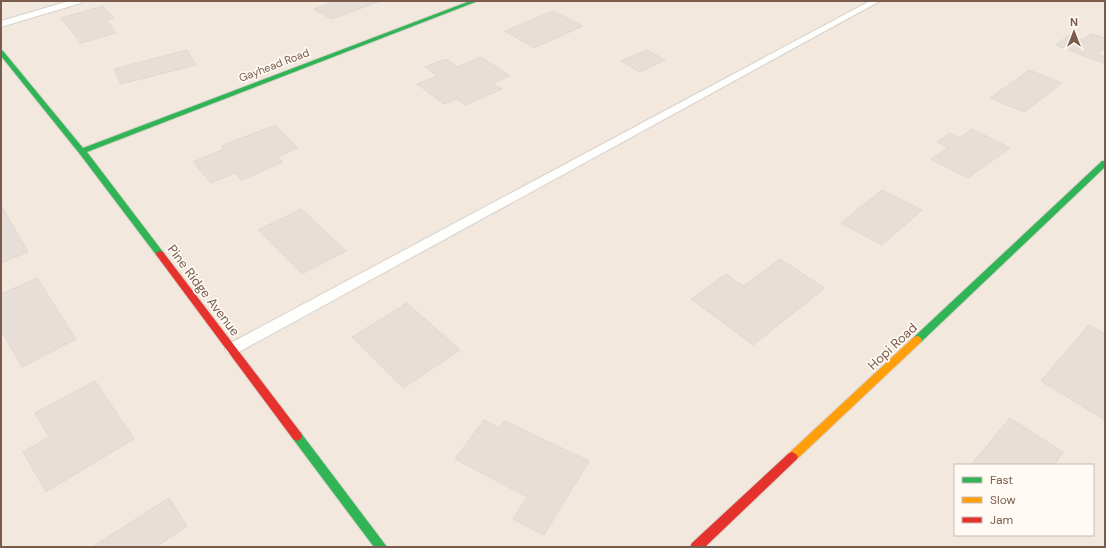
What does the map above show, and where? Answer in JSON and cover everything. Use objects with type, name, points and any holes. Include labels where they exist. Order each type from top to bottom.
[{"type":"street","name":"Gayhead Road","points":[[82,151],[475,1]]},
{"type":"street","name":"Pine Ridge Avenue","points":[[1,52],[82,151],[381,547]]},
{"type":"street","name":"Hopi Road","points":[[696,547],[1105,163]]},
{"type":"lane","points":[[1,24],[78,1]]},
{"type":"lane","points":[[232,349],[876,1]]},
{"type":"shaded area","points":[[1,1],[1105,1],[1105,547],[1,547]]},
{"type":"building","points":[[332,1],[381,1],[331,19],[314,9],[333,2]]},
{"type":"building","points":[[103,6],[114,18],[106,20],[116,33],[81,43],[61,18]]},
{"type":"building","points":[[553,11],[583,26],[534,48],[505,31]]},
{"type":"building","points":[[1091,34],[1105,38],[1105,48],[1098,54],[1105,57],[1105,61],[1103,63],[1056,45],[1069,35],[1083,40]]},
{"type":"building","points":[[187,50],[196,65],[121,84],[114,69]]},
{"type":"building","points":[[647,50],[665,60],[640,72],[621,61]]},
{"type":"building","points":[[481,57],[510,76],[493,83],[502,89],[465,105],[457,99],[444,104],[417,84],[437,76],[425,67],[446,59],[457,67]]},
{"type":"building","points":[[1029,70],[1062,83],[1024,112],[990,98]]},
{"type":"building","points":[[275,125],[298,148],[277,157],[283,162],[242,180],[235,173],[211,183],[193,162],[224,149],[221,146]]},
{"type":"building","points":[[972,129],[1010,148],[968,178],[931,159],[948,148],[937,142],[950,133],[959,138]]},
{"type":"building","points":[[882,190],[922,210],[882,245],[841,223]]},
{"type":"building","points":[[1,205],[28,252],[1,263]]},
{"type":"building","points":[[301,209],[346,251],[302,274],[258,230]]},
{"type":"building","points":[[780,259],[825,288],[753,345],[691,299],[726,274],[743,286]]},
{"type":"building","points":[[37,278],[76,339],[22,367],[1,330],[1,294]]},
{"type":"building","points":[[407,303],[460,350],[403,388],[352,337]]},
{"type":"building","points":[[1089,325],[1105,334],[1105,420],[1041,381]]},
{"type":"building","points":[[95,381],[134,439],[46,492],[23,452],[49,437],[35,413]]},
{"type":"building","points":[[1010,418],[1063,452],[1055,464],[972,464]]},
{"type":"building","points":[[484,420],[499,428],[505,421],[589,461],[544,535],[513,519],[527,497],[455,459]]},
{"type":"building","points":[[169,498],[187,526],[159,545],[160,547],[97,547],[95,545]]},
{"type":"traffic: fast","points":[[82,151],[475,1]]},
{"type":"traffic: fast","points":[[1,52],[82,151],[160,254]]},
{"type":"traffic: fast","points":[[917,340],[1105,163]]},
{"type":"traffic: fast","points":[[297,436],[381,547]]},
{"type":"traffic: slow","points":[[792,457],[917,340]]},
{"type":"traffic: jam","points":[[160,254],[297,436]]},
{"type":"traffic: jam","points":[[696,547],[792,457]]}]
